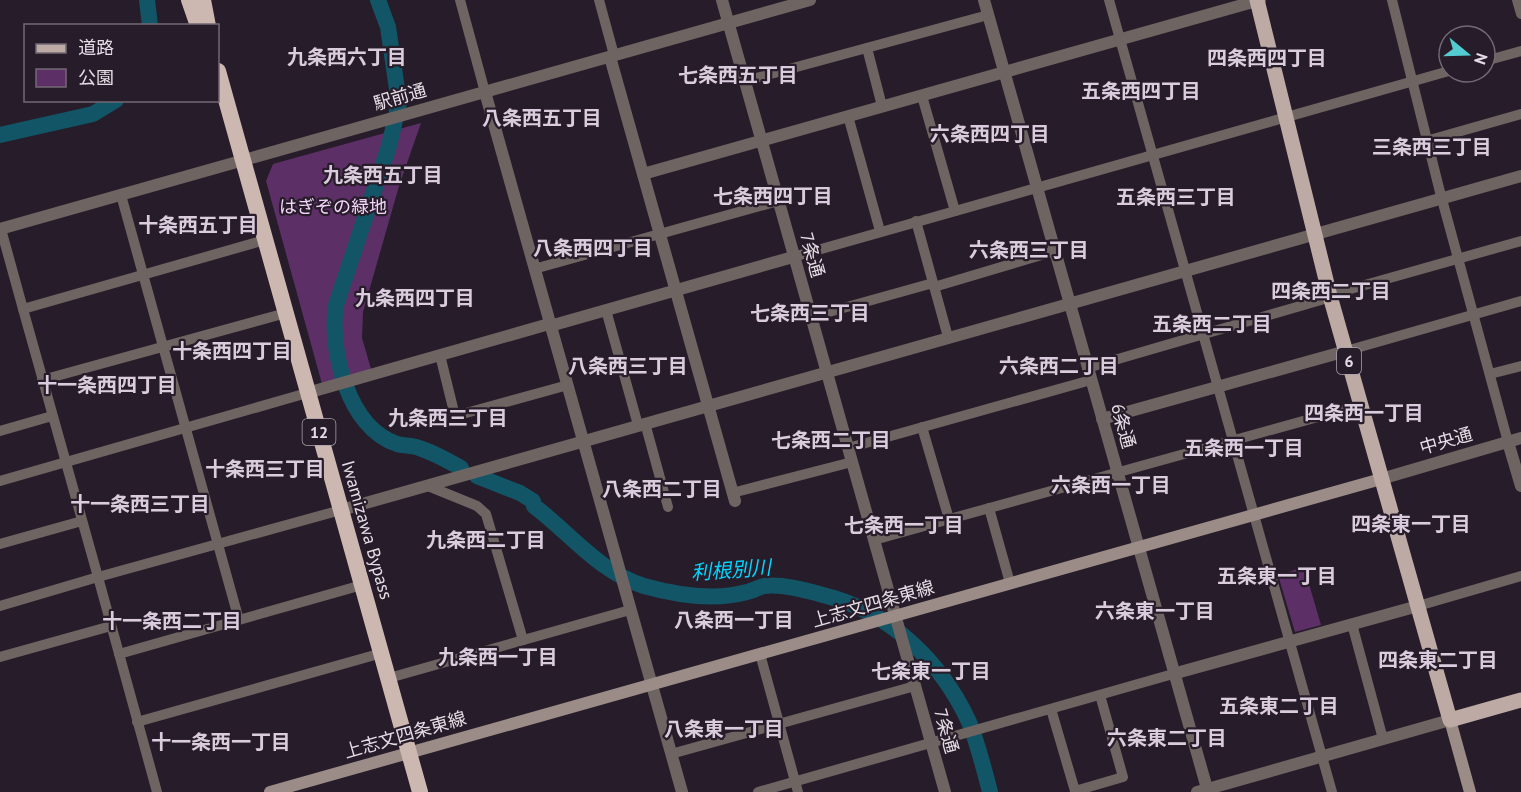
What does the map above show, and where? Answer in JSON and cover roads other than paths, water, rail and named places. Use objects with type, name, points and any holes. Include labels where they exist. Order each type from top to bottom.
[{"type":"highway","points":[[189,0],[197,24]]},
{"type":"highway","points":[[203,0],[208,24]]},
{"type":"highway","name":"Iwamizawa Bypass","points":[[219,75],[420,792]]},
{"type":"main road","name":"6","points":[[1258,0],[1330,296],[1450,720]]},
{"type":"main road","name":"上志文四条東線","points":[[270,792],[847,629],[900,618],[1010,583],[1381,479]]},
{"type":"main road","points":[[1470,792],[1450,720],[1521,700]]},
{"type":"street","points":[[460,0],[682,792]]},
{"type":"street","points":[[599,0],[643,174],[734,497],[852,462]]},
{"type":"street","name":"7条通","points":[[722,0],[891,603],[900,618],[914,683],[945,792]]},
{"type":"street","name":"駅前通","points":[[1,229],[810,0]]},
{"type":"street","name":"6条通","points":[[984,0],[1204,791]]},
{"type":"street","points":[[1109,0],[1332,792]]},
{"type":"street","points":[[643,174],[1258,0]]},
{"type":"street","points":[[1392,0],[1441,198],[1521,486]]},
{"type":"street","points":[[1517,0],[1521,14]]},
{"type":"street","points":[[744,81],[988,15]]},
{"type":"street","points":[[867,48],[882,106]]},
{"type":"street","points":[[1497,58],[1521,51]]},
{"type":"street","points":[[0,481],[1437,75]]},
{"type":"street","points":[[922,96],[955,211]]},
{"type":"street","points":[[1426,141],[1521,114]]},
{"type":"street","points":[[848,116],[880,231]]},
{"type":"street","points":[[0,606],[1521,176]]},
{"type":"street","points":[[121,195],[239,620]]},
{"type":"street","points":[[534,269],[778,201]]},
{"type":"street","points":[[916,222],[948,337]]},
{"type":"street","points":[[1,229],[157,792]]},
{"type":"street","points":[[23,309],[265,240]]},
{"type":"street","points":[[848,448],[1089,374],[1203,332],[1521,241]]},
{"type":"street","points":[[811,317],[1055,251]]},
{"type":"street","points":[[1102,419],[1521,301]]},
{"type":"street","points":[[606,310],[668,507]]},
{"type":"street","points":[[42,380],[285,313]]},
{"type":"street","points":[[440,355],[455,416],[568,385]]},
{"type":"street","points":[[1490,374],[1521,366]]},
{"type":"street","points":[[874,540],[1361,405]]},
{"type":"street","points":[[0,431],[52,416]]},
{"type":"street","points":[[922,427],[949,519]]},
{"type":"street","name":"中央通","points":[[1381,479],[1521,438]]},
{"type":"street","points":[[433,485],[477,506],[486,514],[523,639]]},
{"type":"street","points":[[989,508],[1010,583]]},
{"type":"street","points":[[0,544],[82,521]]},
{"type":"street","points":[[758,792],[796,787],[931,742],[1521,576]]},
{"type":"street","points":[[118,654],[362,585]]},
{"type":"street","points":[[389,678],[630,610]]},
{"type":"street","points":[[1352,624],[1383,739]]},
{"type":"street","points":[[0,657],[111,626]]},
{"type":"street","points":[[137,722],[382,653]]},
{"type":"street","points":[[760,654],[796,787]]},
{"type":"street","points":[[671,754],[780,725],[914,683]]},
{"type":"street","points":[[1051,709],[1075,791],[1123,777],[1100,694]]},
{"type":"street","points":[[1204,791],[1450,720]]},
{"type":"waterway","points":[[147,0],[150,24]]},
{"type":"waterway","name":"利根別川","points":[[378,0],[388,27],[399,103],[389,146],[336,305],[335,323],[339,365],[354,405],[366,422],[380,435],[397,444],[414,446],[430,452],[461,468]]},
{"type":"waterway","points":[[0,135],[93,114],[113,102]]},
{"type":"waterway","name":"利根別川","points":[[477,476],[520,493],[533,501],[534,506],[599,562],[628,580],[644,586],[669,592],[708,596],[734,595],[764,586],[786,587],[809,591],[870,613],[891,626],[910,642],[944,679],[969,722],[990,792]]},
{"type":"district","name":"九条西六丁目","points":[[347,57]]},
{"type":"district","name":"四条西四丁目","points":[[1267,58]]},
{"type":"district","name":"七条西五丁目","points":[[738,75]]},
{"type":"district","name":"五条西四丁目","points":[[1141,91]]},
{"type":"district","name":"八条西五丁目","points":[[542,118]]},
{"type":"district","name":"六条西四丁目","points":[[990,134]]},
{"type":"district","name":"三条西三丁目","points":[[1432,147]]},
{"type":"district","name":"九条西五丁目","points":[[383,175]]},
{"type":"district","name":"七条西四丁目","points":[[773,196]]},
{"type":"district","name":"五条西三丁目","points":[[1176,197]]},
{"type":"district","name":"十条西五丁目","points":[[198,225]]},
{"type":"district","name":"八条西四丁目","points":[[593,248]]},
{"type":"district","name":"六条西三丁目","points":[[1029,250]]},
{"type":"district","name":"四条西二丁目","points":[[1331,291]]},
{"type":"district","name":"九条西四丁目","points":[[415,298]]},
{"type":"district","name":"七条西三丁目","points":[[810,313]]},
{"type":"district","name":"五条西二丁目","points":[[1212,324]]},
{"type":"district","name":"十条西四丁目","points":[[232,351]]},
{"type":"district","name":"八条西三丁目","points":[[628,366]]},
{"type":"district","name":"六条西二丁目","points":[[1059,366]]},
{"type":"district","name":"十一条西四丁目","points":[[107,385]]},
{"type":"district","name":"四条西一丁目","points":[[1364,413]]},
{"type":"district","name":"九条西三丁目","points":[[448,418]]},
{"type":"district","name":"七条西二丁目","points":[[831,440]]},
{"type":"district","name":"五条西一丁目","points":[[1244,448]]},
{"type":"district","name":"十条西三丁目","points":[[265,469]]},
{"type":"district","name":"六条西一丁目","points":[[1111,485]]},
{"type":"district","name":"八条西二丁目","points":[[662,489]]},
{"type":"district","name":"十一条西三丁目","points":[[140,504]]},
{"type":"district","name":"四条東一丁目","points":[[1411,524]]},
{"type":"district","name":"七条西一丁目","points":[[904,525]]},
{"type":"district","name":"九条西二丁目","points":[[486,540]]},
{"type":"district","name":"五条東一丁目","points":[[1277,576]]},
{"type":"district","name":"六条東一丁目","points":[[1155,611]]},
{"type":"district","name":"八条西一丁目","points":[[734,620]]},
{"type":"district","name":"十一条西二丁目","points":[[172,621]]},
{"type":"district","name":"九条西一丁目","points":[[498,657]]},
{"type":"district","name":"四条東二丁目","points":[[1438,660]]},
{"type":"district","name":"七条東一丁目","points":[[931,671]]},
{"type":"district","name":"五条東二丁目","points":[[1279,706]]},
{"type":"district","name":"八条東一丁目","points":[[724,729]]},
{"type":"district","name":"六条東二丁目","points":[[1167,738]]},
{"type":"district","name":"十一条西一丁目","points":[[221,742]]},
{"type":"park label","name":"はぎぞの緑地","points":[[333,207]]}]
